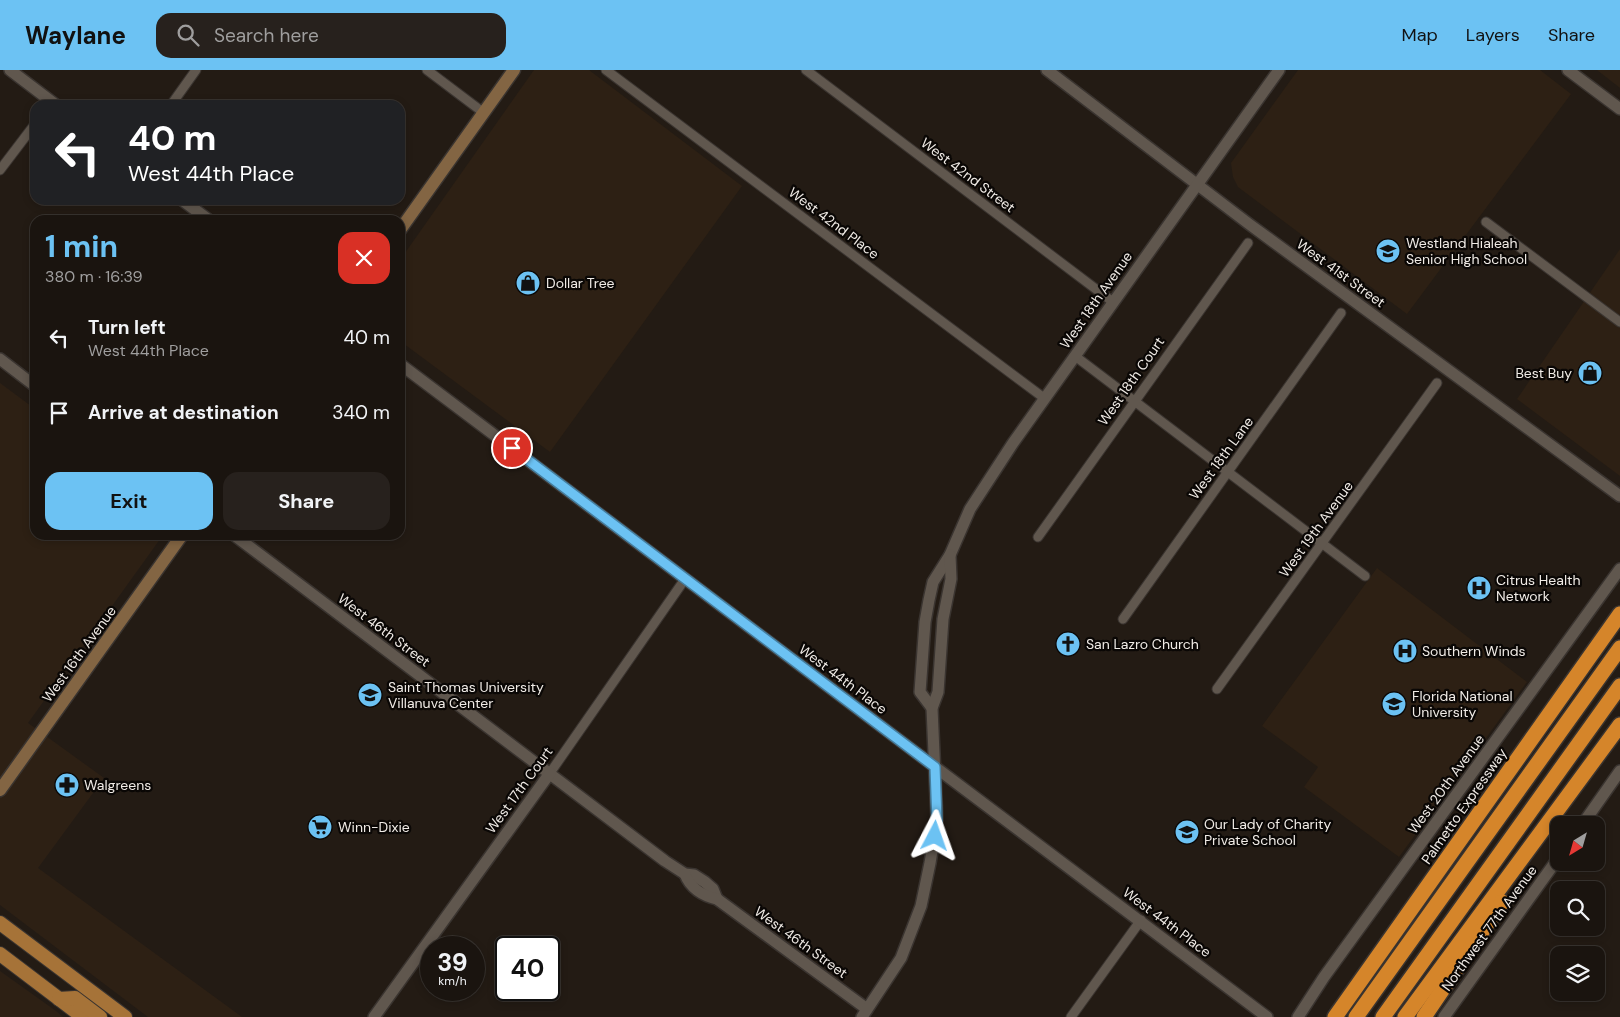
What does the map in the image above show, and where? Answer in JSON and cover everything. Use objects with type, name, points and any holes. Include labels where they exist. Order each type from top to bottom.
[{"type":"highway","name":"Palmetto Expressway","points":[[1335,1017],[1620,614]]},
{"type":"highway","points":[[1356,1017],[1620,648]]},
{"type":"highway","points":[[1383,1017],[1620,686]]},
{"type":"highway","points":[[1405,1017],[1620,725]]},
{"type":"highway","points":[[1424,1017],[1600,753]]},
{"type":"main road","points":[[405,223],[514,70]]},
{"type":"main road","name":"West 16th Avenue","points":[[0,790],[178,540]]},
{"type":"main road","points":[[0,923],[124,1017]]},
{"type":"main road","points":[[0,954],[83,1017]]},
{"type":"main road","points":[[59,999],[74,998],[100,1017]]},
{"type":"street","points":[[10,70],[47,100]]},
{"type":"street","points":[[175,100],[196,70]]},
{"type":"street","points":[[427,70],[484,113]]},
{"type":"street","name":"West 42nd Place","points":[[606,70],[1044,398]]},
{"type":"street","name":"West 42nd Street","points":[[806,70],[1113,302]]},
{"type":"street","name":"West 41st Street","points":[[1046,70],[1620,496]]},
{"type":"street","points":[[1568,70],[1620,109]]},
{"type":"street","name":"West 18th Avenue","points":[[932,708],[920,692],[925,622],[933,582],[950,555],[970,509],[1044,398],[1198,184],[1276,71]]},
{"type":"street","points":[[0,170],[30,131]]},
{"type":"street","points":[[189,205],[202,215]]},
{"type":"street","points":[[1486,222],[1620,322]]},
{"type":"street","name":"West 18th Court","points":[[1038,537],[1248,243]]},
{"type":"street","name":"West 18th Lane","points":[[1123,619],[1341,313]]},
{"type":"street","points":[[1075,356],[1365,576]]},
{"type":"street","points":[[0,360],[30,382]]},
{"type":"street","name":"West 44th Place","points":[[405,368],[1141,920],[1267,1017]]},
{"type":"street","name":"West 19th Avenue","points":[[1217,689],[1437,384]]},
{"type":"street","name":"West 46th Street","points":[[241,540],[685,874],[688,883],[707,897],[717,899],[865,1013]]},
{"type":"street","name":"West 18th Avenue","points":[[935,767],[932,708],[938,692],[943,619],[951,579],[950,555]]},
{"type":"street","name":"West 20th Avenue","points":[[1298,1017],[1324,977],[1620,569]]},
{"type":"street","name":"West 17th Court","points":[[374,1017],[550,773],[685,579]]},
{"type":"street","points":[[865,1013],[901,958],[921,906],[937,821],[935,767]]},
{"type":"street","points":[[1588,816],[1620,771]]},
{"type":"street","name":"Northwest 77th Avenue","points":[[1444,1017],[1550,870]]},
{"type":"street","points":[[1072,1017],[1141,920]]},
{"type":"shaded area","points":[[534,70],[589,70],[742,186],[550,452],[405,345],[405,253]]},
{"type":"shaded area","name":"Westland Hialeah Senior High School","points":[[1298,70],[1540,70],[1571,94],[1407,314],[1238,187],[1233,177],[1231,163]]},
{"type":"shaded area","points":[[1597,70],[1620,70],[1620,88]]},
{"type":"shaded area","points":[[1620,249],[1620,476],[1517,399]]},
{"type":"shaded area","points":[[0,383],[30,405],[30,540],[159,540],[28,723],[104,778],[38,868],[242,1017],[148,1017],[0,905]]},
{"type":"shaded area","name":"Florida National University","points":[[1377,568],[1527,682],[1399,857],[1304,787],[1318,767],[1262,726]]},
{"type":"shaded area","points":[[0,971],[56,1011],[63,1017],[0,1017]]},
{"type":"place","name":"Westland Hialeah Senior High School","points":[[1388,251]]},
{"type":"place","name":"Dollar Tree","points":[[528,283]]},
{"type":"place","name":"Best Buy","points":[[1590,373]]},
{"type":"place","name":"Citrus Health Network","points":[[1479,588]]},
{"type":"place","name":"San Lazro Church","points":[[1068,644]]},
{"type":"place","name":"Southern Winds","points":[[1405,651]]},
{"type":"place","name":"Saint Thomas University Villanuva Center","points":[[370,695]]},
{"type":"place","name":"Florida National University","points":[[1394,704]]},
{"type":"place","name":"Walgreens","points":[[67,785]]},
{"type":"place","name":"Winn-Dixie","points":[[320,827]]},
{"type":"place","name":"Our Lady of Charity Private School","points":[[1187,832]]},
{"type":"route","points":[[512,448],[935,767],[937,821],[935,836]]}]
